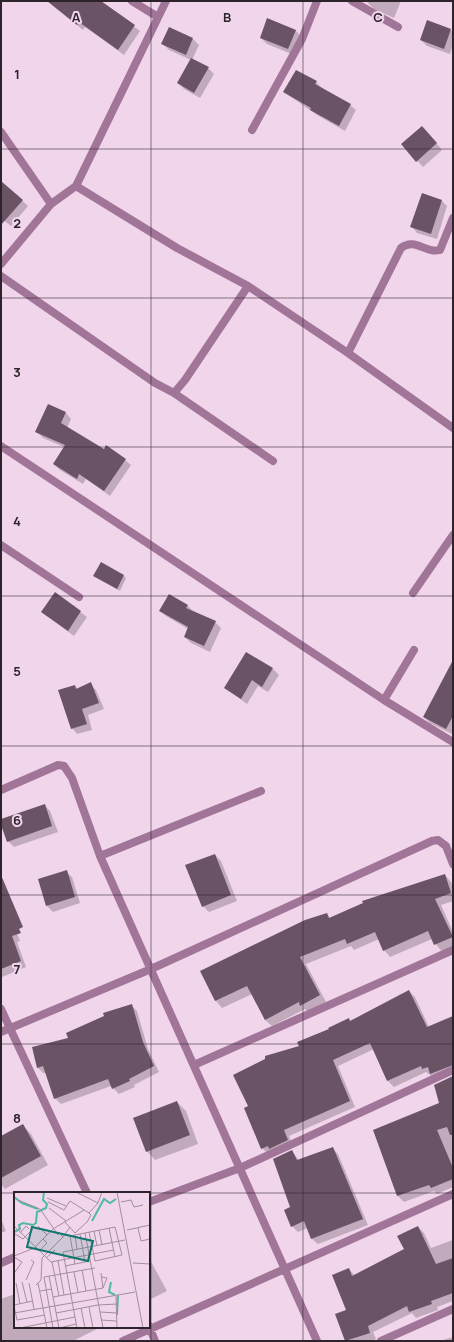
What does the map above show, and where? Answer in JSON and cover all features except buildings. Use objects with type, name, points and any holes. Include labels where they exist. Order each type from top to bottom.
[{"type":"street","points":[[132,1],[158,17]]},
{"type":"street","points":[[1,264],[50,204],[76,186],[166,1]]},
{"type":"street","points":[[252,130],[302,38],[317,1]]},
{"type":"street","points":[[352,1],[398,27]]},
{"type":"street","points":[[1,132],[50,204]]},
{"type":"street","points":[[76,186],[177,248],[248,286],[348,353],[453,428]]},
{"type":"street","points":[[348,353],[401,248],[412,243],[434,250],[440,250],[453,218]]},
{"type":"street","points":[[1,276],[155,383],[174,393],[273,461]]},
{"type":"street","points":[[174,393],[185,380],[248,286]]},
{"type":"street","points":[[1,446],[384,700],[453,742]]},
{"type":"street","points":[[413,593],[453,535]]},
{"type":"street","points":[[1,545],[79,597]]},
{"type":"street","points":[[384,700],[414,650]]},
{"type":"street","points":[[1,790],[58,765],[64,766],[72,778],[100,856],[317,1341]]},
{"type":"street","points":[[100,856],[260,791]]},
{"type":"street","points":[[1,1032],[150,969],[432,841],[438,840],[442,842],[453,864]]},
{"type":"street","points":[[194,1065],[453,950]]},
{"type":"street","points":[[1,1009],[87,1192]]},
{"type":"street","points":[[150,1202],[240,1168],[453,1070]]},
{"type":"street","points":[[123,1341],[453,1194]]},
{"type":"street","points":[[1,1263],[14,1257]]},
{"type":"street","points":[[381,1341],[453,1309]]},
{"type":"street","points":[[150,1328],[155,1341]]}]
